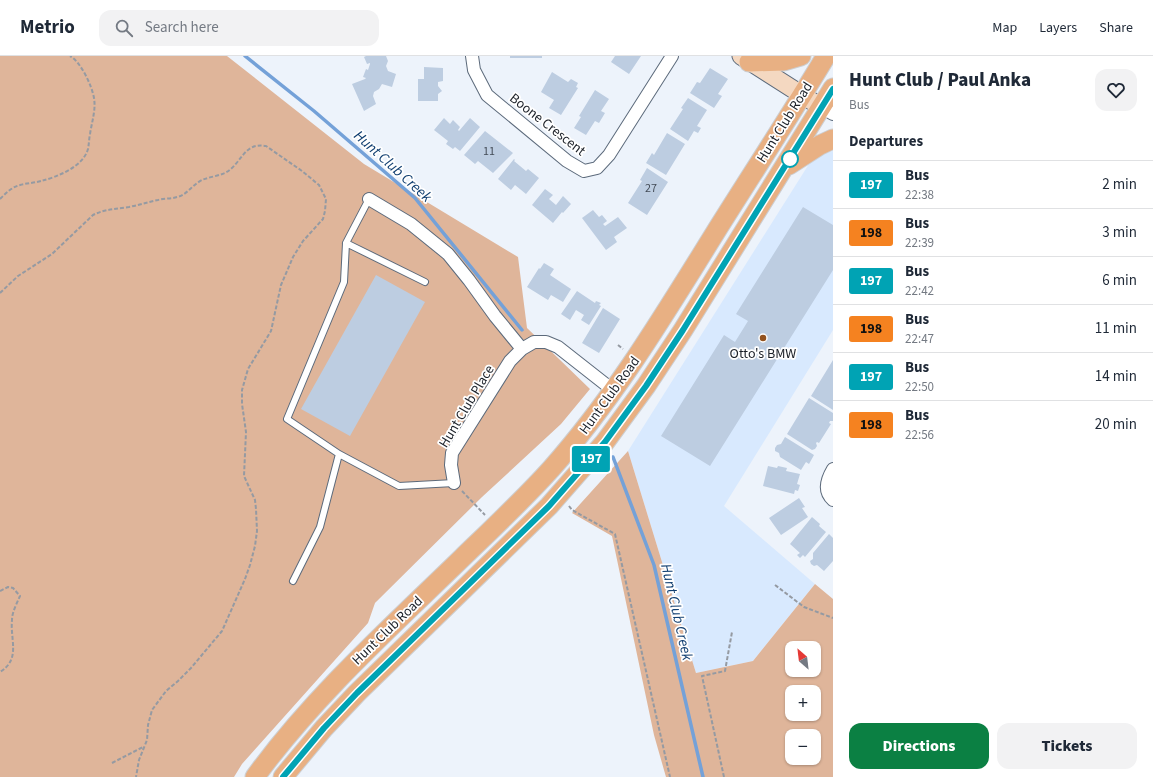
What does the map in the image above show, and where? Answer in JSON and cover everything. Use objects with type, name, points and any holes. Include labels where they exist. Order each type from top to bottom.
[{"type":"main road","points":[[745,59],[784,61],[801,56]]},
{"type":"main road","name":"Hunt Club Road","points":[[255,777],[277,748],[335,682],[529,492],[585,429],[614,390],[667,311],[826,56]]},
{"type":"main road","name":"Hunt Club Road","points":[[283,777],[324,728],[357,693],[487,567],[558,495],[605,442],[646,386],[683,330],[784,168],[827,111],[833,88]]},
{"type":"main road","points":[[784,168],[820,145],[833,139]]},
{"type":"street","name":"Boone Crescent","points":[[472,56],[474,70],[487,95],[567,161],[584,171],[597,168],[609,155],[672,56]]},
{"type":"street","points":[[745,59],[827,111]]},
{"type":"street","points":[[369,199],[411,224],[448,254],[522,349]]},
{"type":"street","name":"Hunt Club Place","points":[[454,483],[451,465],[452,453],[510,361],[522,349],[534,342],[546,342],[558,347],[614,390]]},
{"type":"street","points":[[833,469],[828,477],[826,487],[829,496],[833,500]]},
{"type":"lane","points":[[369,199],[346,243],[344,282],[287,418],[339,454],[399,486],[454,483]]},
{"type":"lane","points":[[346,243],[425,282]]},
{"type":"lane","points":[[293,581],[320,527],[339,454]]},
{"type":"path","points":[[0,198],[12,189],[21,185],[59,175],[74,167],[88,150],[95,105],[94,95],[90,84],[79,65],[70,56]]},
{"type":"path","points":[[0,293],[18,276],[52,254],[93,215],[111,208],[129,207],[183,195],[201,181],[228,171],[252,146],[266,146],[302,171],[319,185],[326,199],[323,219],[303,241],[293,257],[277,299],[271,331],[248,369],[242,390],[242,404],[246,432],[244,476],[255,500],[256,509],[257,531],[250,565],[243,586],[222,631],[191,668],[166,691],[152,710],[148,725],[147,740],[143,747],[136,777]]},
{"type":"path","points":[[454,483],[485,515]]},
{"type":"path","points":[[558,495],[572,510],[615,534],[670,777]]},
{"type":"path","points":[[775,585],[804,606],[833,618]]},
{"type":"path","points":[[0,591],[8,587],[13,588],[20,596],[12,618],[12,660],[9,666],[0,672]]},
{"type":"path","points":[[724,777],[702,676],[725,671],[732,632]]},
{"type":"path","points":[[112,763],[143,747]]},
{"type":"shaded area","points":[[0,56],[227,56],[364,164],[518,257],[527,328],[590,389],[561,424],[482,497],[375,603],[368,623],[242,764],[234,777],[0,777]]},
{"type":"shaded area","points":[[833,151],[833,330],[724,506],[815,584],[753,661],[696,673],[628,451],[814,156]]},
{"type":"shaded area","points":[[628,451],[696,673],[753,661],[815,584],[833,599],[833,777],[666,777],[654,735],[612,536],[572,513]]},
{"type":"building","points":[[386,56],[388,61],[386,66],[388,71],[396,74],[392,87],[382,84],[379,89],[374,92],[373,96],[376,104],[364,111],[352,84],[366,78],[363,77],[366,69],[368,70],[370,63],[367,64],[364,57]]},
{"type":"building","points":[[510,56],[542,56],[542,58],[510,58]]},
{"type":"building","points":[[615,56],[641,56],[629,74],[611,62]]},
{"type":"building","points":[[424,67],[443,68],[443,81],[438,82],[438,86],[442,91],[438,94],[438,101],[418,101],[418,79],[424,79]]},
{"type":"building","points":[[710,68],[728,79],[718,94],[722,96],[714,108],[690,93],[697,82],[700,83]]},
{"type":"building","points":[[552,72],[568,82],[571,79],[578,83],[576,87],[578,88],[561,115],[549,108],[554,100],[541,92]]},
{"type":"building","points":[[595,90],[609,99],[601,111],[605,113],[599,123],[595,121],[586,135],[574,128],[581,117],[579,116]]},
{"type":"building","points":[[688,98],[707,110],[697,126],[701,128],[698,133],[694,131],[688,141],[670,129]]},
{"type":"building","points":[[444,118],[450,124],[453,120],[460,127],[458,130],[459,131],[470,118],[480,127],[460,151],[455,147],[453,149],[446,144],[448,141],[434,130]]},
{"type":"building","points":[[485,131],[513,153],[493,173],[478,161],[475,164],[464,155]]},
{"type":"building","points":[[667,133],[685,144],[666,175],[646,163],[652,153],[654,155]]},
{"type":"building","points":[[514,159],[514,161],[526,171],[528,169],[539,178],[526,194],[515,185],[511,190],[498,179]]},
{"type":"building","points":[[647,168],[668,182],[647,215],[628,203],[642,181],[640,180]]},
{"type":"building","points":[[545,189],[553,195],[549,199],[556,205],[563,196],[571,204],[553,223],[532,205]]},
{"type":"building","name":"Otto's BMW","points":[[803,207],[833,225],[833,270],[710,466],[661,436],[724,335],[735,342],[748,321],[736,314]]},
{"type":"building","points":[[593,210],[599,217],[602,215],[607,221],[603,224],[605,226],[618,217],[627,228],[614,237],[617,242],[606,250],[582,218]]},
{"type":"building","points":[[544,263],[554,269],[550,275],[571,289],[563,302],[551,295],[548,300],[527,287]]},
{"type":"building","points":[[376,275],[425,302],[350,436],[301,409]]},
{"type":"building","points":[[577,291],[595,303],[596,301],[601,303],[599,305],[601,306],[589,325],[581,320],[584,315],[576,310],[570,320],[561,314]]},
{"type":"building","points":[[603,308],[620,319],[599,353],[582,343]]},
{"type":"building","points":[[833,360],[833,410],[811,396]]},
{"type":"building","points":[[809,398],[833,413],[833,421],[830,421],[829,423],[831,424],[819,443],[816,443],[817,446],[815,449],[812,450],[787,434]]},
{"type":"building","points":[[785,437],[814,455],[809,464],[806,462],[801,470],[780,457],[779,453],[775,451],[777,445],[781,444]]},
{"type":"building","points":[[768,466],[787,468],[786,471],[800,474],[797,484],[800,485],[798,491],[795,490],[794,494],[763,486]]},
{"type":"building","points":[[799,498],[805,507],[802,508],[808,517],[781,535],[769,518]]},
{"type":"building","points":[[812,517],[826,532],[805,557],[803,555],[800,558],[797,555],[800,553],[790,544]]},
{"type":"building","points":[[829,534],[833,538],[833,561],[824,571],[817,565],[814,566],[811,564],[810,561],[813,559],[813,553]]},
{"type":"waterway","name":"Hunt Club Creek","points":[[245,56],[314,111],[415,198],[522,330]]},
{"type":"waterway","name":"Hunt Club Creek","points":[[613,457],[654,565],[703,777]]},
{"type":"bus line","name":"197","points":[[283,777],[324,728],[357,693],[549,506],[605,442],[646,386],[683,330],[833,89]]},
{"type":"place","name":"Otto's BMW","points":[[763,338]]}]
